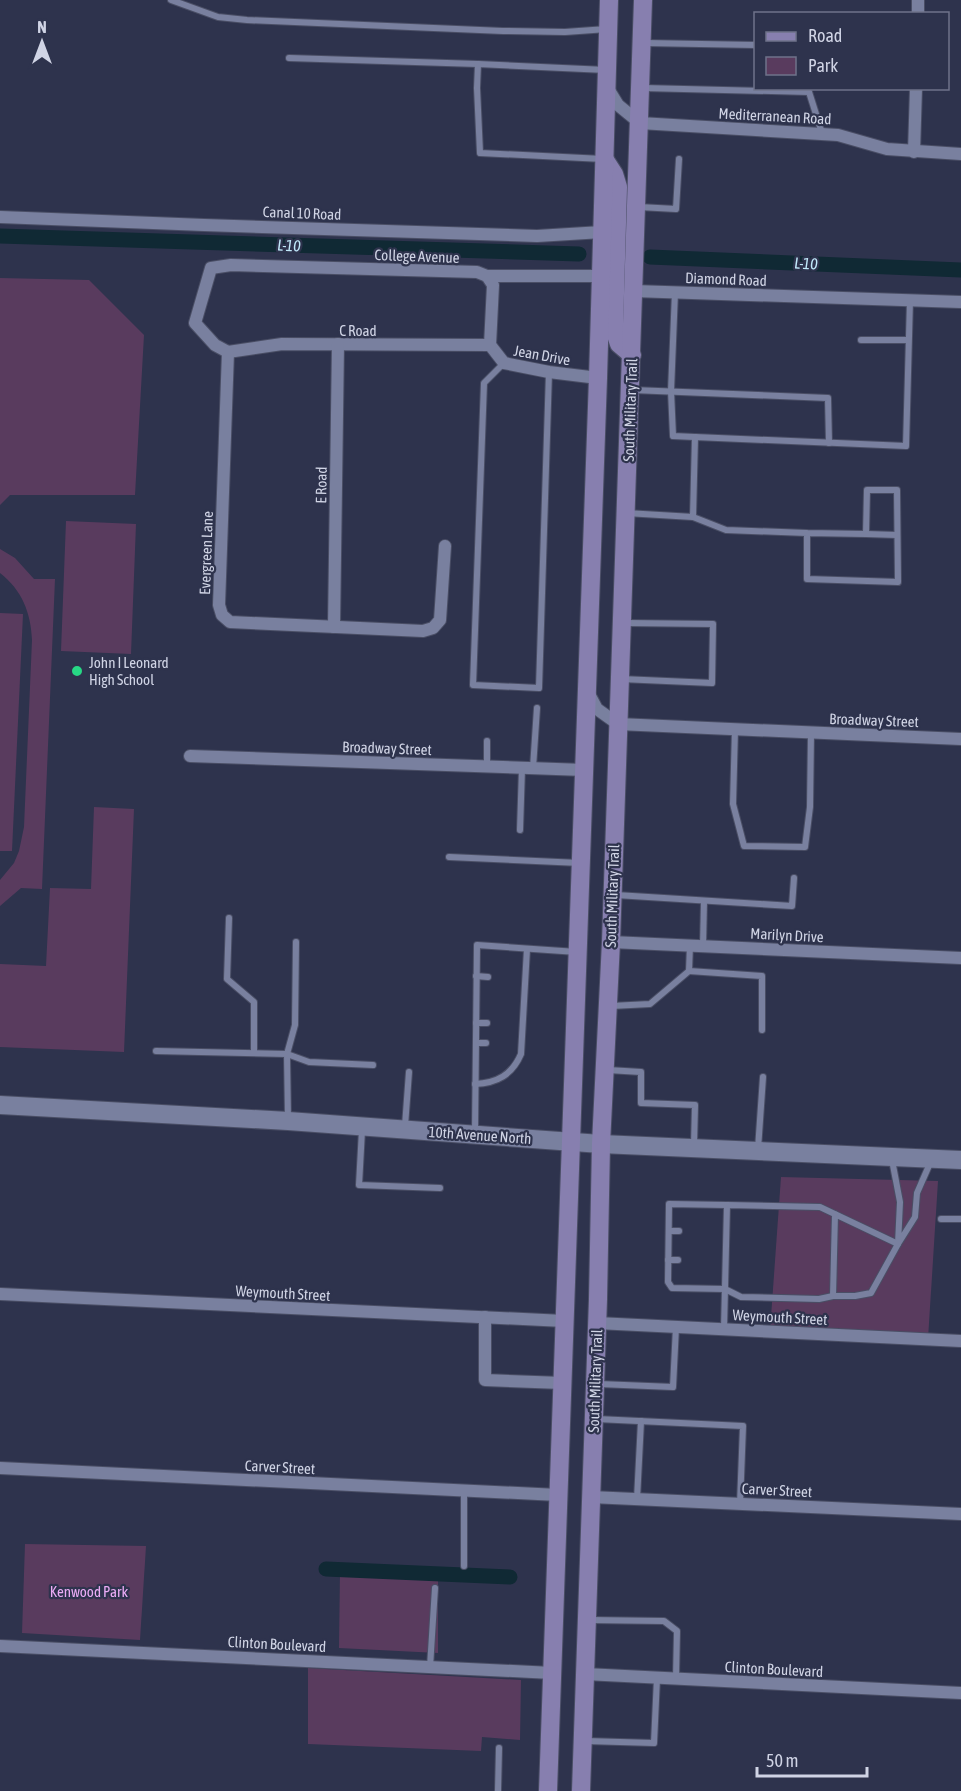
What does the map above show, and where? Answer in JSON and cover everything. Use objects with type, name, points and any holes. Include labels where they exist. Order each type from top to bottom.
[{"type":"main road","points":[[548,1791],[603,232],[609,0]]},
{"type":"main road","name":"South Military Trail","points":[[581,1791],[601,1144],[611,942],[643,0]]},
{"type":"main road","points":[[604,159],[614,174],[618,187],[614,329],[619,344],[632,355]]},
{"type":"street","points":[[606,76],[618,105],[640,123]]},
{"type":"street","points":[[914,152],[916,90]]},
{"type":"street","name":"Mediterranean Road","points":[[640,123],[822,133],[838,135],[887,150],[961,154]]},
{"type":"street","name":"Canal 10 Road","points":[[0,217],[525,235],[603,232]]},
{"type":"street","name":"College Avenue","points":[[228,351],[215,345],[195,322],[211,268],[231,265],[477,272],[487,276],[601,276]]},
{"type":"street","points":[[487,276],[493,285],[490,345]]},
{"type":"street","name":"Diamond Road","points":[[634,291],[961,302]]},
{"type":"street","name":"C Road","points":[[228,351],[282,344],[490,345]]},
{"type":"street","name":"E Road","points":[[334,627],[338,344]]},
{"type":"street","name":"Jean Drive","points":[[490,345],[504,363],[598,378]]},
{"type":"street","name":"Evergreen Lane","points":[[228,351],[219,605],[222,615],[230,622],[423,631],[433,628],[440,620],[445,546]]},
{"type":"street","points":[[586,688],[597,709],[618,724]]},
{"type":"street","name":"Broadway Street","points":[[618,724],[961,739]]},
{"type":"street","name":"Broadway Street","points":[[190,756],[584,770]]},
{"type":"street","name":"Marilyn Drive","points":[[611,942],[961,958]]},
{"type":"street","name":"10th Avenue North","points":[[0,1105],[288,1121],[601,1144],[961,1160]]},
{"type":"street","name":"Weymouth Street","points":[[0,1294],[564,1321]]},
{"type":"street","points":[[485,1317],[485,1380],[562,1383]]},
{"type":"street","name":"Weymouth Street","points":[[597,1323],[961,1341]]},
{"type":"street","name":"Carver Street","points":[[0,1468],[558,1495]]},
{"type":"street","name":"Carver Street","points":[[591,1497],[961,1514]]},
{"type":"street","name":"Clinton Boulevard","points":[[0,1646],[552,1673]]},
{"type":"street","name":"Clinton Boulevard","points":[[585,1674],[961,1693]]},
{"type":"lane","points":[[171,0],[218,17],[247,20],[513,31],[565,32],[608,28]]},
{"type":"lane","points":[[642,43],[754,45]]},
{"type":"lane","points":[[289,58],[478,64],[606,76]]},
{"type":"lane","points":[[478,64],[480,153],[604,159]]},
{"type":"lane","points":[[641,88],[754,89]]},
{"type":"lane","points":[[809,90],[822,133]]},
{"type":"lane","points":[[636,207],[676,209],[679,159]]},
{"type":"lane","points":[[675,292],[671,391],[673,436],[906,446],[910,300]]},
{"type":"lane","points":[[861,340],[909,340]]},
{"type":"lane","points":[[504,363],[484,383],[473,685],[539,688],[549,372]]},
{"type":"lane","points":[[630,389],[828,398],[829,442]]},
{"type":"lane","points":[[693,517],[695,437]]},
{"type":"lane","points":[[807,533],[807,579],[898,582],[897,490],[867,490],[867,534]]},
{"type":"lane","points":[[626,513],[693,517],[726,530],[897,535]]},
{"type":"lane","points":[[620,679],[712,684],[713,624],[622,623]]},
{"type":"lane","points":[[520,830],[537,708]]},
{"type":"lane","points":[[735,729],[733,804],[744,846],[805,847],[810,807],[811,733]]},
{"type":"lane","points":[[487,741],[487,767]]},
{"type":"lane","points":[[449,857],[580,863]]},
{"type":"lane","points":[[612,895],[792,906],[794,878]]},
{"type":"lane","points":[[703,946],[704,901]]},
{"type":"lane","points":[[229,918],[227,979],[254,1002],[254,1053]]},
{"type":"lane","points":[[288,1121],[287,1054],[295,1025],[296,942]]},
{"type":"lane","points":[[475,1135],[477,945],[577,952]]},
{"type":"lane","points":[[689,971],[690,945]]},
{"type":"lane","points":[[475,1084],[493,1083],[515,1066],[521,1054],[527,949]]},
{"type":"lane","points":[[608,1006],[650,1004],[689,971],[762,976],[762,1030]]},
{"type":"lane","points":[[477,976],[488,977]]},
{"type":"lane","points":[[516,978],[525,980]]},
{"type":"lane","points":[[476,1023],[487,1023]]},
{"type":"lane","points":[[514,1025],[522,1026]]},
{"type":"lane","points":[[476,1043],[486,1043]]},
{"type":"lane","points":[[513,1045],[521,1045]]},
{"type":"lane","points":[[156,1050],[287,1054],[309,1062],[373,1065]]},
{"type":"lane","points":[[604,1070],[641,1072],[641,1103],[694,1105],[694,1149]]},
{"type":"lane","points":[[404,1130],[409,1072]]},
{"type":"lane","points":[[758,1150],[763,1077]]},
{"type":"lane","points":[[363,1126],[359,1185],[440,1188]]},
{"type":"lane","points":[[892,1156],[900,1202],[898,1244]]},
{"type":"lane","points":[[898,1244],[820,1208],[669,1204],[668,1282],[672,1288],[725,1289],[741,1297],[819,1299],[871,1293],[915,1217],[917,1193],[932,1158]]},
{"type":"lane","points":[[724,1329],[727,1205]]},
{"type":"lane","points":[[833,1296],[836,1214]]},
{"type":"lane","points":[[941,1219],[961,1219]]},
{"type":"lane","points":[[669,1231],[679,1231]]},
{"type":"lane","points":[[717,1232],[727,1232]]},
{"type":"lane","points":[[668,1260],[678,1260]]},
{"type":"lane","points":[[716,1260],[726,1261]]},
{"type":"lane","points":[[595,1384],[673,1387],[676,1327]]},
{"type":"lane","points":[[594,1419],[743,1426],[740,1504]]},
{"type":"lane","points":[[637,1499],[641,1421]]},
{"type":"lane","points":[[464,1491],[464,1566]]},
{"type":"lane","points":[[430,1667],[435,1588]]},
{"type":"lane","points":[[587,1620],[664,1621],[677,1631],[676,1679]]},
{"type":"lane","points":[[582,1741],[654,1743],[657,1678]]},
{"type":"lane","points":[[498,1791],[500,1748]]},
{"type":"green space","points":[[0,278],[89,280],[144,335],[135,495],[10,495],[0,505]]},
{"type":"green space","points":[[66,521],[136,524],[131,654],[61,651]]},
{"type":"green space","points":[[0,549],[15,558],[34,579],[55,579],[42,889],[21,888],[0,906],[0,880],[14,863],[24,827],[32,640],[30,621],[24,603],[14,587],[0,573]]},
{"type":"green space","points":[[0,613],[23,614],[12,851],[0,851]]},
{"type":"green space","points":[[94,807],[134,809],[124,1052],[0,1047],[0,964],[46,966],[50,888],[91,889]]},
{"type":"green space","points":[[781,1177],[938,1181],[928,1339],[770,1331]]},
{"type":"green space","name":"Kenwood Park","points":[[25,1544],[146,1546],[140,1640],[22,1633]]},
{"type":"green space","points":[[340,1572],[438,1575],[438,1653],[339,1648]]},
{"type":"green space","points":[[308,1668],[521,1680],[520,1740],[482,1737],[481,1751],[308,1744]]},
{"type":"waterway","name":"L-10","points":[[0,236],[579,254]]},
{"type":"waterway","name":"L-10","points":[[650,257],[961,270]]},
{"type":"waterway","points":[[326,1569],[510,1577]]},
{"type":"place","name":"John I Leonard High School","points":[[77,671]]}]
